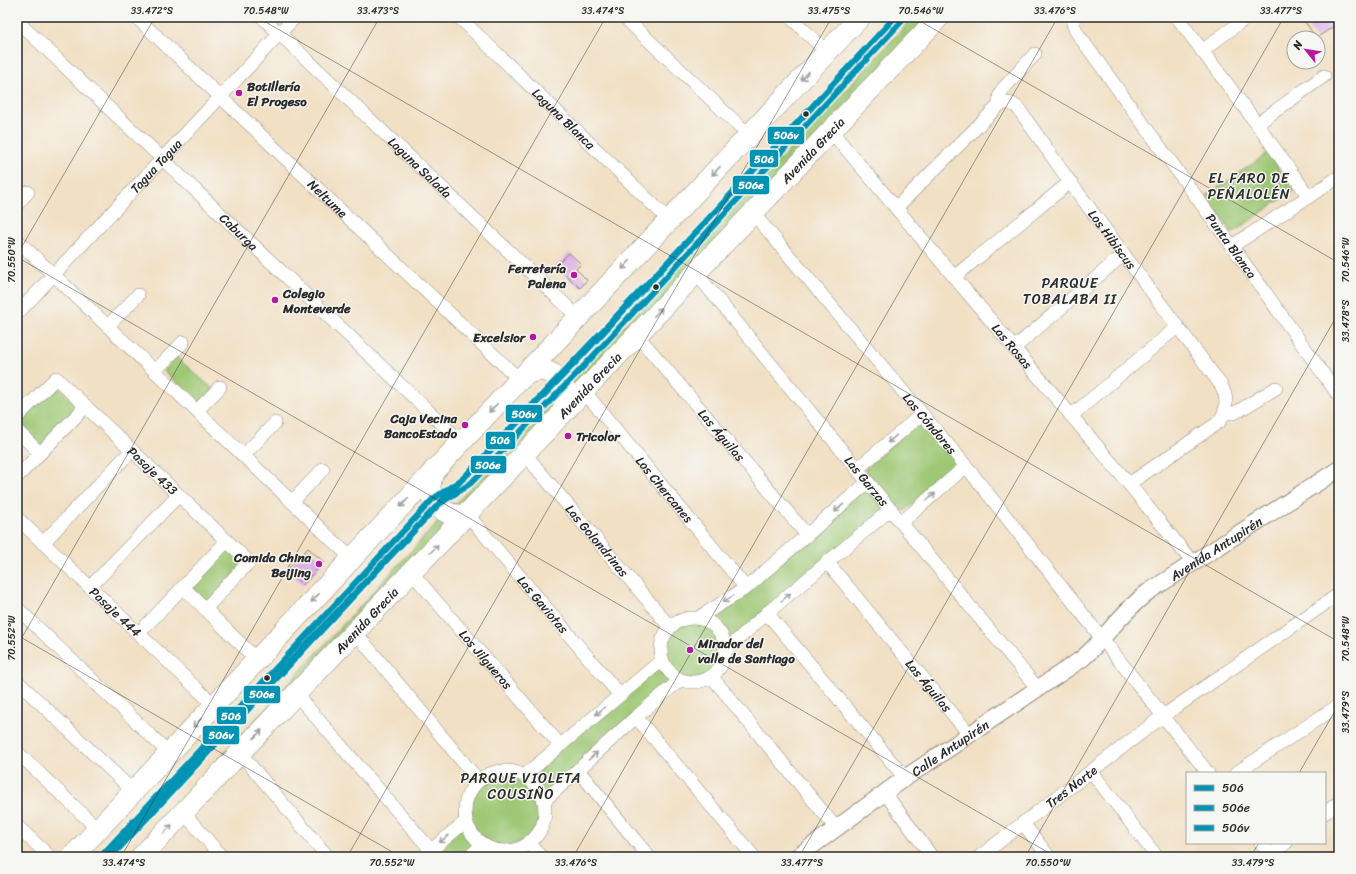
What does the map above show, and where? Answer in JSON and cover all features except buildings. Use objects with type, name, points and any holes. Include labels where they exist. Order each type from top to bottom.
[{"type":"main road","points":[[72,857],[860,17]]},
{"type":"main road","name":"Avenida Grecia","points":[[141,857],[938,17]]},
{"type":"main road","points":[[520,380],[528,373],[538,371],[548,372],[559,379],[567,394],[566,402],[561,414],[556,420]]},
{"type":"main road","points":[[434,470],[430,488],[436,504],[448,513],[460,516],[467,514]]},
{"type":"street","name":"Neltume","points":[[136,17],[520,380]]},
{"type":"street","name":"Laguna Salada","points":[[262,17],[578,317]]},
{"type":"street","name":"Tagua Tagua","points":[[17,314],[295,17]]},
{"type":"street","name":"Laguna Blanca","points":[[459,17],[669,220]]},
{"type":"street","points":[[624,17],[749,135]]},
{"type":"street","points":[[790,17],[827,52]]},
{"type":"street","name":"Punta Blanca","points":[[1074,17],[1073,24],[1077,33],[1339,396]]},
{"type":"street","points":[[1177,17],[1257,124],[1309,197]]},
{"type":"street","points":[[1202,51],[1247,17]]},
{"type":"street","name":"Caburga","points":[[17,21],[461,442]]},
{"type":"street","points":[[896,208],[999,105],[999,97],[1002,90],[1035,54]]},
{"type":"street","points":[[1257,124],[1324,76]]},
{"type":"street","name":"Los Hibiscus","points":[[999,105],[1011,103],[1018,108],[1070,182],[1224,390],[1226,399],[1225,413]]},
{"type":"street","name":"Las Rosas","points":[[830,131],[1129,484],[1193,563]]},
{"type":"street","points":[[1232,246],[1339,177]]},
{"type":"street","points":[[954,277],[1070,182]]},
{"type":"street","points":[[17,204],[28,192]]},
{"type":"street","name":"Los Cóndores","points":[[753,213],[966,466],[1207,772]]},
{"type":"street","points":[[17,240],[352,558]]},
{"type":"street","points":[[1014,348],[1124,254]]},
{"type":"street","name":"Las Garzas","points":[[696,273],[1038,689]]},
{"type":"street","points":[[108,326],[138,295]]},
{"type":"street","points":[[1071,416],[1177,327]]},
{"type":"street","name":"Las Águilas","points":[[637,335],[807,535]]},
{"type":"street","points":[[155,371],[183,342]]},
{"type":"street","name":"Pasaje 433","points":[[17,417],[56,378],[249,562],[205,609]]},
{"type":"street","points":[[197,411],[220,387]]},
{"type":"street","points":[[1129,484],[1215,426],[1225,413],[1234,413],[1276,388]]},
{"type":"street","name":"Los Chercanes","points":[[584,391],[746,588]]},
{"type":"street","points":[[17,477],[86,406]]},
{"type":"street","points":[[857,469],[922,414]]},
{"type":"street","points":[[244,456],[275,423]]},
{"type":"street","points":[[17,431],[40,453]]},
{"type":"street","points":[[43,543],[132,450]]},
{"type":"street","name":"Las Golondrinas","points":[[524,454],[670,627]]},
{"type":"street","points":[[902,522],[966,466]]},
{"type":"street","points":[[292,502],[323,469]]},
{"type":"street","name":"Avenida Antupirén","points":[[1102,638],[1127,609],[1148,592],[1339,469]]},
{"type":"street","points":[[698,618],[746,588],[868,482]]},
{"type":"street","points":[[90,587],[179,495]]},
{"type":"street","points":[[726,650],[767,613],[891,509]]},
{"type":"street","name":"Las Gaviotas","points":[[467,514],[620,694]]},
{"type":"street","name":"Pasaje 444","points":[[17,518],[214,705]]},
{"type":"street","points":[[138,634],[227,541]]},
{"type":"street","name":"Las Águilas","points":[[827,562],[970,735]]},
{"type":"street","name":"Los Jilgueros","points":[[411,572],[560,745]]},
{"type":"street","points":[[183,587],[256,660]]},
{"type":"street","name":"Tres Norte","points":[[979,857],[1163,716],[1339,594]]},
{"type":"street","points":[[17,608],[169,753]]},
{"type":"street","points":[[767,613],[905,778]]},
{"type":"street","points":[[688,618],[698,618],[710,623],[720,632],[726,650],[724,660],[719,670],[712,677],[702,682],[691,683],[680,680],[672,675],[662,660],[660,651],[661,642],[670,627],[678,621],[688,618]]},
{"type":"street","points":[[355,632],[478,780]]},
{"type":"street","name":"Calle Antupirén","points":[[797,857],[905,778],[1083,658],[1102,638]]},
{"type":"street","points":[[525,775],[662,660]]},
{"type":"street","points":[[712,677],[836,828]]},
{"type":"street","points":[[544,801],[636,717],[680,680]]},
{"type":"street","points":[[17,681],[133,791]]},
{"type":"street","points":[[296,694],[427,854],[466,821]]},
{"type":"street","points":[[1238,772],[1339,705]]},
{"type":"street","points":[[636,717],[754,857]]},
{"type":"street","points":[[17,752],[98,829]]},
{"type":"street","points":[[240,753],[328,857]]},
{"type":"street","points":[[509,770],[525,775],[537,786],[544,801],[544,816],[539,831],[529,842],[515,850],[499,850],[484,845],[472,835],[466,821],[466,799],[478,780],[492,772],[509,770]]},
{"type":"street","points":[[578,770],[649,857]]},
{"type":"street","points":[[1091,771],[1157,857]]},
{"type":"street","points":[[885,793],[932,857]]},
{"type":"street","points":[[1326,812],[1339,802]]},
{"type":"street","points":[[184,812],[222,857]]},
{"type":"street","points":[[1023,823],[1049,857]]},
{"type":"street","points":[[17,826],[50,857]]},
{"type":"street","points":[[529,842],[541,857]]},
{"type":"street","points":[[1262,844],[1271,856],[1285,844]]},
{"type":"street","points":[[468,857],[484,845]]},
{"type":"green space","points":[[914,17],[928,17],[137,857],[128,857],[427,534]]},
{"type":"green space","points":[[1268,153],[1294,190],[1232,233],[1206,196]]},
{"type":"green space","points":[[176,357],[214,390],[201,404],[164,371]]},
{"type":"green space","points":[[55,384],[79,407],[41,446],[17,422]]},
{"type":"green space","name":"PARQUE VIOLETA COUSIÑO","points":[[921,418],[962,465],[904,511],[894,503],[721,650],[717,665],[708,674],[703,677],[696,678],[681,677],[540,802],[540,812],[536,828],[526,838],[514,844],[501,846],[497,846],[486,841],[466,857],[425,857],[470,820],[470,801],[480,785],[492,777],[508,775],[522,779],[665,659],[666,643],[671,631],[682,624],[697,621],[873,482],[865,469]]},
{"type":"green space","points":[[227,546],[245,563],[205,605],[187,587]]},
{"type":"transit line","name":"506","points":[[100,857],[433,499],[465,477],[577,361],[895,17]]},
{"type":"transit line","name":"506v","points":[[110,852],[710,217],[895,17]]},
{"type":"transit line","name":"506e","points":[[111,857],[438,505],[471,483],[583,367],[901,22]]},
{"type":"place","name":"Botillería El Progeso","points":[[239,93]]},
{"type":"place","name":"Ferretería Palena","points":[[574,275]]},
{"type":"place","name":"Colegio Monteverde","points":[[275,300]]},
{"type":"place","name":"Excelsior","points":[[533,337]]},
{"type":"place","name":"Caja Vecina BancoEstado","points":[[465,425]]},
{"type":"place","name":"Tricolor","points":[[568,436]]},
{"type":"place","name":"Comida China Beijing","points":[[319,564]]},
{"type":"place","name":"Mirador del valle de Santiago","points":[[690,650]]},
{"type":"district","name":"EL FARO DE PEÑALOLÉN","points":[[1249,186]]},
{"type":"district","name":"PARQUE TOBALABA II","points":[[1070,292]]},
{"type":"district","name":"PARQUE VIOLETA COUSIÑO","points":[[521,786]]}]
